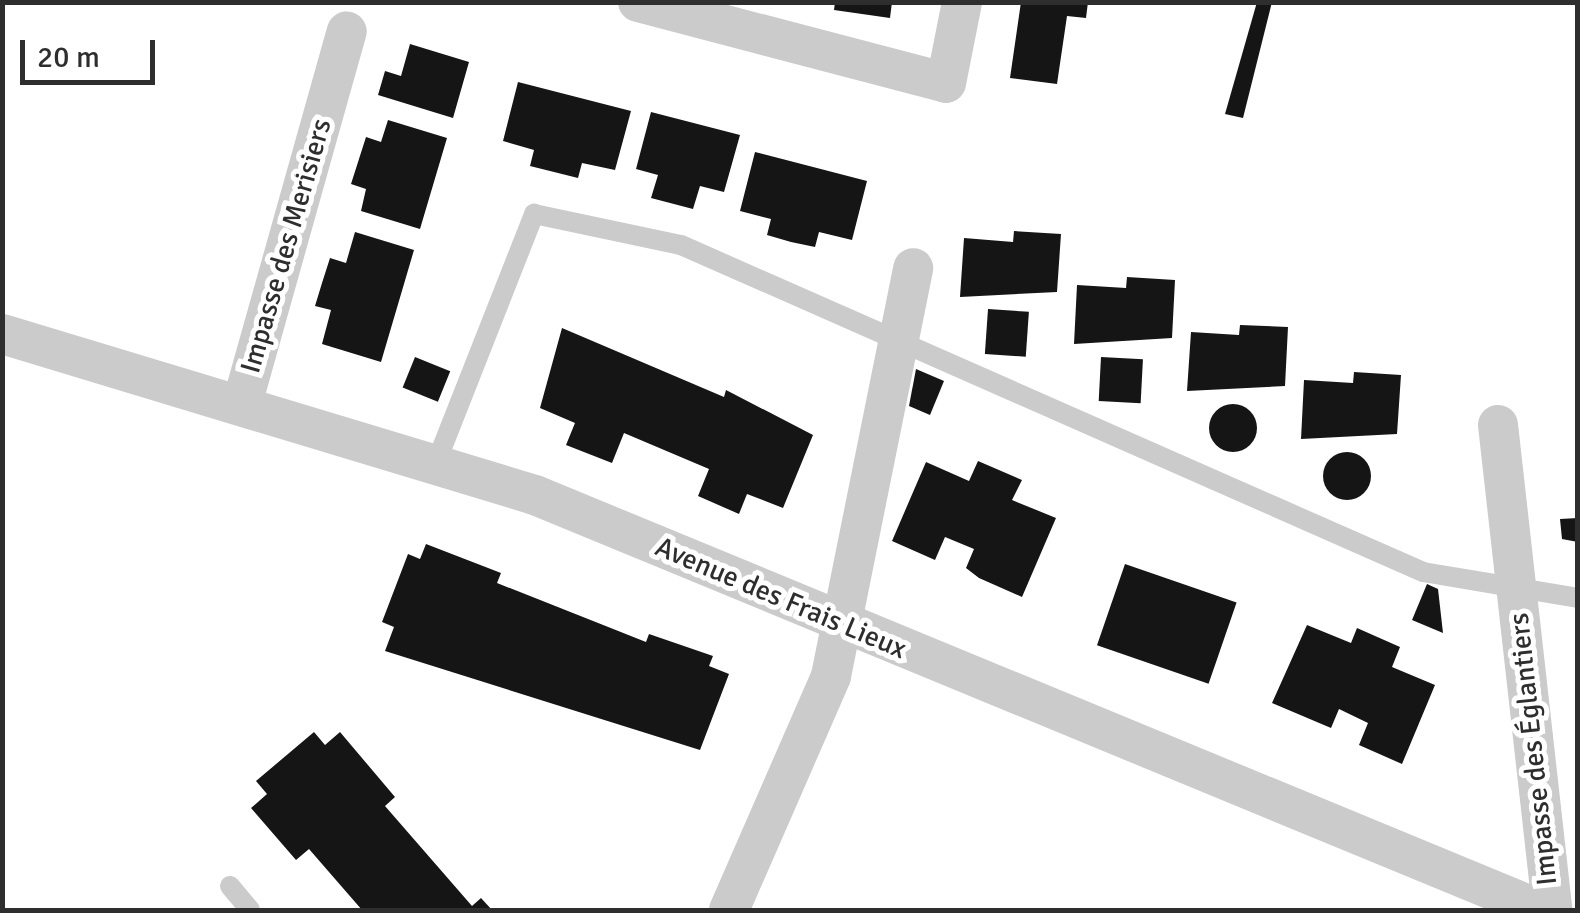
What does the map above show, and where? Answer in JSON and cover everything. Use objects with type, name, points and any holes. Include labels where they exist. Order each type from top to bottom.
[{"type":"street","points":[[638,2],[946,83],[954,74],[962,2]]},
{"type":"street","name":"Impasse des Merisiers","points":[[242,404],[347,31]]},
{"type":"street","points":[[729,910],[844,625],[912,268]]},
{"type":"street","name":"Avenue des Frais Lieux","points":[[2,334],[436,463],[1541,910]]},
{"type":"street","name":"Impasse des Églantiers","points":[[1498,424],[1552,910]]},
{"type":"lane","name":"Impasse des Églantiers","points":[[436,463],[534,214],[681,245],[898,338],[928,359],[1423,572],[1578,598]]},
{"type":"lane","points":[[230,886],[250,910]]},
{"type":"building","points":[[835,2],[892,2],[890,18],[834,10]]},
{"type":"building","points":[[1021,2],[1088,2],[1086,18],[1067,16],[1057,84],[1010,78]]},
{"type":"building","points":[[1257,2],[1272,2],[1243,118],[1225,114]]},
{"type":"building","points":[[410,44],[469,62],[453,118],[378,95],[385,71],[401,76]]},
{"type":"building","points":[[518,82],[631,111],[615,170],[582,163],[578,178],[530,166],[534,150],[503,141]]},
{"type":"building","points":[[651,112],[740,135],[724,192],[700,186],[693,209],[651,198],[658,175],[636,169]]},
{"type":"building","points":[[388,120],[447,138],[420,229],[361,211],[366,189],[351,184],[366,137],[381,142]]},
{"type":"building","points":[[755,152],[867,181],[852,240],[819,232],[815,247],[791,242],[767,235],[771,219],[740,211]]},
{"type":"building","points":[[1014,231],[1061,234],[1057,292],[960,297],[964,238],[1013,242]]},
{"type":"building","points":[[355,232],[414,250],[381,362],[322,344],[331,310],[315,306],[330,258],[346,263]]},
{"type":"building","points":[[1127,277],[1175,280],[1172,338],[1074,344],[1077,285],[1126,288]]},
{"type":"building","points":[[988,309],[1029,312],[1026,357],[985,354]]},
{"type":"building","points":[[1240,325],[1288,327],[1285,386],[1187,391],[1191,332],[1239,335]]},
{"type":"building","points":[[562,328],[724,397],[726,390],[813,435],[783,508],[747,494],[739,514],[698,496],[709,469],[624,433],[612,463],[566,445],[575,423],[540,408]]},
{"type":"building","points":[[415,357],[450,371],[438,402],[403,388]]},
{"type":"building","points":[[1101,357],[1143,359],[1141,403],[1099,401]]},
{"type":"building","points":[[916,369],[944,381],[930,415],[909,406]]},
{"type":"building","points":[[1354,372],[1401,375],[1397,434],[1301,439],[1304,380],[1353,383]]},
{"type":"building","points":[[1233,404],[1250,411],[1257,428],[1250,445],[1233,452],[1216,445],[1209,428],[1216,411]]},
{"type":"building","points":[[1347,452],[1364,459],[1371,476],[1364,493],[1347,500],[1330,493],[1323,476],[1330,459]]},
{"type":"building","points":[[978,461],[1022,480],[1012,500],[1056,518],[1022,597],[966,568],[974,549],[945,537],[935,560],[892,541],[926,462],[969,481]]},
{"type":"building","points":[[1578,518],[1578,542],[1562,539],[1560,519]]},
{"type":"building","points":[[426,544],[501,573],[497,583],[646,642],[649,634],[713,656],[709,666],[729,674],[700,750],[385,651],[394,627],[382,622],[408,554],[420,559]]},
{"type":"building","points":[[1125,564],[1237,602],[1209,684],[1097,645]]},
{"type":"building","points":[[1427,584],[1438,589],[1443,633],[1412,620]]},
{"type":"building","points":[[1307,625],[1351,643],[1357,628],[1400,647],[1392,667],[1435,685],[1402,764],[1359,745],[1368,723],[1339,709],[1331,728],[1272,703]]},
{"type":"building","points":[[314,732],[325,745],[340,732],[395,797],[385,806],[472,906],[481,898],[492,910],[362,910],[309,849],[296,860],[251,808],[267,794],[256,781]]}]
